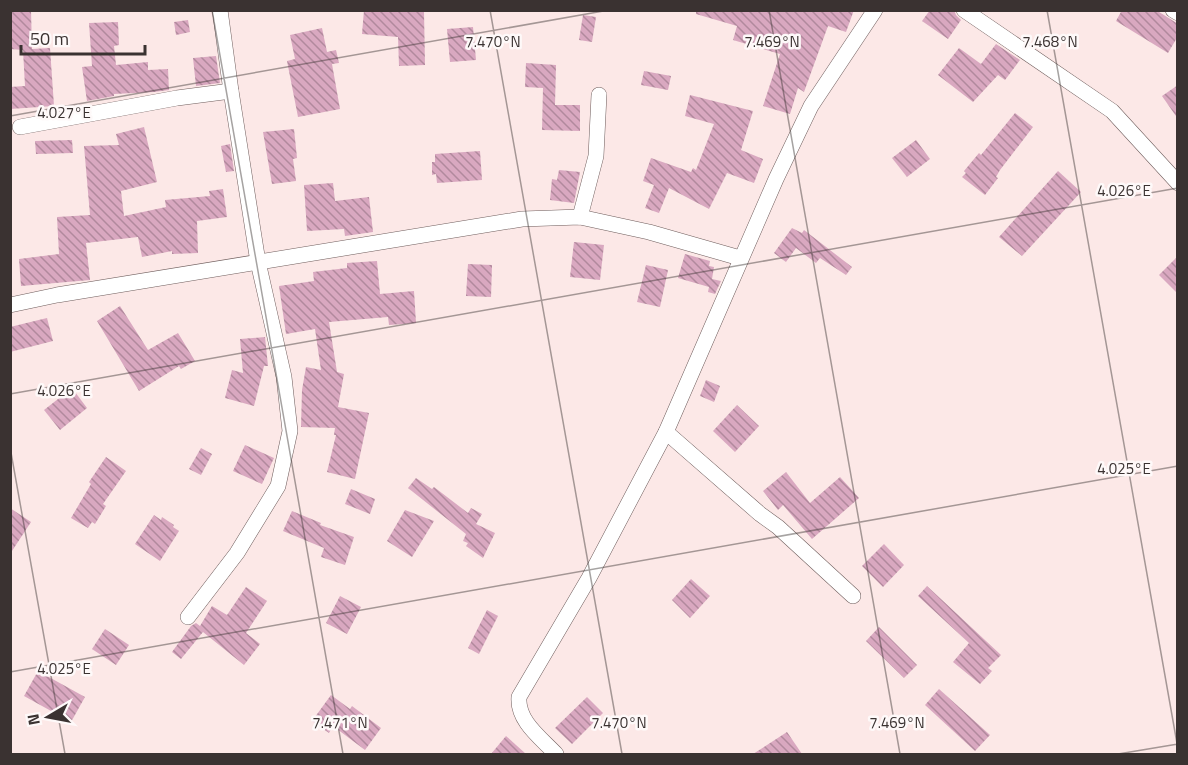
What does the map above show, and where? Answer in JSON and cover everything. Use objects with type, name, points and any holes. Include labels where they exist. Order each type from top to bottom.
[{"type":"street","points":[[188,617],[237,552],[278,486],[290,431],[284,377],[258,262],[220,10]]},
{"type":"street","points":[[556,754],[523,718],[518,708],[519,697],[589,578],[666,432],[740,258],[811,106],[875,10]]},
{"type":"street","points":[[964,10],[1112,111],[1178,183]]},
{"type":"street","points":[[1173,10],[1178,14]]},
{"type":"street","points":[[20,127],[177,98],[231,91]]},
{"type":"street","points":[[580,217],[596,156],[599,94]]},
{"type":"street","points":[[10,305],[57,295],[522,219],[580,217],[649,232],[740,258]]},
{"type":"street","points":[[666,432],[778,527],[853,596]]},
{"type":"building","points":[[10,10],[31,10],[32,49],[50,48],[54,106],[10,109],[10,87],[25,86],[23,50],[10,49]]},
{"type":"building","points":[[364,10],[424,12],[425,65],[399,66],[398,37],[362,34]]},
{"type":"building","points":[[696,10],[854,10],[846,32],[828,26],[804,92],[798,88],[790,114],[763,106],[780,54],[733,40],[737,26],[696,14]]},
{"type":"building","points":[[930,10],[954,10],[961,20],[948,39],[922,21]]},
{"type":"building","points":[[1122,10],[1156,10],[1178,24],[1178,36],[1168,53],[1116,21]]},
{"type":"building","points":[[583,15],[596,17],[592,42],[579,40]]},
{"type":"building","points":[[188,20],[190,32],[176,35],[174,22]]},
{"type":"building","points":[[118,22],[119,45],[114,46],[116,65],[148,62],[148,70],[168,69],[169,90],[114,94],[114,96],[87,101],[82,67],[92,66],[89,23]]},
{"type":"building","points":[[473,27],[476,60],[450,62],[447,29]]},
{"type":"building","points":[[322,28],[327,52],[336,50],[339,63],[332,64],[340,109],[298,117],[287,61],[295,59],[290,35]]},
{"type":"building","points":[[996,44],[1020,60],[1005,80],[998,75],[973,102],[938,75],[959,48],[981,64]]},
{"type":"building","points":[[216,56],[220,83],[196,86],[193,58]]},
{"type":"building","points":[[526,63],[556,65],[555,105],[580,105],[580,131],[542,130],[543,88],[525,87]]},
{"type":"building","points":[[644,71],[671,76],[668,90],[641,85]]},
{"type":"building","points":[[1178,85],[1178,119],[1162,96]]},
{"type":"building","points":[[690,95],[753,111],[741,150],[763,159],[754,183],[727,173],[709,209],[669,188],[659,213],[645,208],[654,185],[643,181],[651,158],[691,172],[693,168],[696,170],[714,124],[685,116]]},
{"type":"building","points":[[1015,113],[1033,127],[1000,170],[996,177],[998,178],[985,195],[962,177],[966,173],[964,171],[979,153],[981,155]]},
{"type":"building","points":[[144,127],[157,182],[121,191],[124,216],[166,207],[165,200],[210,196],[209,191],[223,189],[227,217],[197,221],[198,253],[172,254],[172,251],[142,257],[138,237],[86,243],[90,280],[21,286],[19,259],[59,254],[57,217],[90,215],[84,146],[119,145],[116,134]]},
{"type":"building","points":[[294,129],[297,158],[293,159],[296,181],[272,184],[263,132]]},
{"type":"building","points":[[72,140],[73,153],[36,154],[35,141]]},
{"type":"building","points":[[916,140],[930,159],[907,177],[892,158]]},
{"type":"building","points":[[230,144],[234,171],[226,172],[221,146]]},
{"type":"building","points":[[480,151],[482,180],[437,183],[436,174],[432,175],[432,162],[435,162],[435,154]]},
{"type":"building","points":[[559,170],[580,172],[574,203],[550,200],[552,179],[557,180]]},
{"type":"building","points":[[1058,171],[1081,192],[1022,256],[999,237]]},
{"type":"building","points":[[333,183],[335,201],[369,197],[373,232],[345,236],[344,229],[307,231],[304,185]]},
{"type":"building","points":[[792,228],[802,233],[804,230],[852,267],[846,275],[820,258],[816,263],[796,248],[786,262],[774,253]]},
{"type":"building","points":[[574,242],[604,245],[600,280],[570,277]]},
{"type":"building","points":[[685,254],[710,261],[709,266],[714,267],[712,279],[721,281],[715,294],[708,292],[709,287],[678,278]]},
{"type":"building","points":[[1178,256],[1178,294],[1159,275]]},
{"type":"building","points":[[377,261],[380,294],[414,291],[416,323],[389,325],[388,317],[329,322],[337,372],[344,374],[338,407],[369,413],[355,479],[327,472],[336,435],[334,435],[335,428],[301,427],[302,390],[306,367],[321,370],[315,329],[286,334],[279,286],[314,281],[313,272],[347,268],[347,263]]},
{"type":"building","points":[[468,264],[492,265],[491,297],[466,296]]},
{"type":"building","points":[[646,265],[668,270],[660,307],[637,302]]},
{"type":"building","points":[[120,306],[148,350],[178,333],[195,361],[181,369],[179,366],[139,391],[97,321]]},
{"type":"building","points":[[47,318],[53,341],[10,352],[10,327]]},
{"type":"building","points":[[265,337],[268,366],[264,366],[254,406],[225,398],[232,370],[243,373],[240,339]]},
{"type":"building","points":[[706,380],[720,386],[714,402],[700,396]]},
{"type":"building","points":[[72,388],[87,408],[60,430],[44,410]]},
{"type":"building","points":[[737,405],[759,426],[735,452],[713,431]]},
{"type":"building","points":[[245,445],[274,458],[262,484],[233,471]]},
{"type":"building","points":[[201,448],[212,454],[201,475],[189,469]]},
{"type":"building","points":[[106,457],[126,471],[103,504],[106,506],[95,524],[92,522],[88,528],[71,518],[91,484],[89,482]]},
{"type":"building","points":[[786,472],[810,503],[840,477],[859,498],[812,539],[783,505],[778,510],[763,491]]},
{"type":"building","points":[[416,478],[432,489],[434,487],[468,513],[471,508],[482,514],[476,524],[495,533],[483,558],[466,546],[468,543],[463,541],[466,534],[408,488]]},
{"type":"building","points":[[351,489],[375,499],[370,514],[345,504]]},
{"type":"building","points":[[10,508],[31,522],[10,554]]},
{"type":"building","points":[[405,510],[434,521],[412,557],[387,541]]},
{"type":"building","points":[[292,511],[321,523],[320,525],[354,537],[345,565],[321,557],[324,548],[283,531]]},
{"type":"building","points":[[154,515],[161,520],[162,517],[179,531],[160,561],[135,544]]},
{"type":"building","points":[[884,544],[904,565],[883,587],[862,566]]},
{"type":"building","points":[[691,579],[710,596],[690,618],[672,600]]},
{"type":"building","points":[[927,586],[1001,655],[988,668],[992,671],[980,684],[953,662],[969,643],[918,596]]},
{"type":"building","points":[[246,587],[267,601],[246,633],[260,644],[244,665],[203,632],[181,659],[172,652],[191,626],[196,623],[200,626],[212,606],[227,615]]},
{"type":"building","points":[[340,596],[361,607],[347,634],[326,623]]},
{"type":"building","points":[[487,610],[498,616],[479,654],[468,648]]},
{"type":"building","points":[[879,627],[917,665],[904,678],[866,641]]},
{"type":"building","points":[[105,629],[129,645],[116,665],[92,649]]},
{"type":"building","points":[[38,671],[85,697],[71,722],[24,696]]},
{"type":"building","points":[[939,689],[990,735],[975,751],[925,705]]},
{"type":"building","points":[[331,695],[350,709],[352,706],[381,728],[365,750],[333,726],[329,733],[312,721]]},
{"type":"building","points":[[587,697],[603,713],[572,744],[555,728]]},
{"type":"building","points":[[787,732],[802,754],[753,754]]},
{"type":"building","points":[[506,736],[526,754],[491,754]]}]
